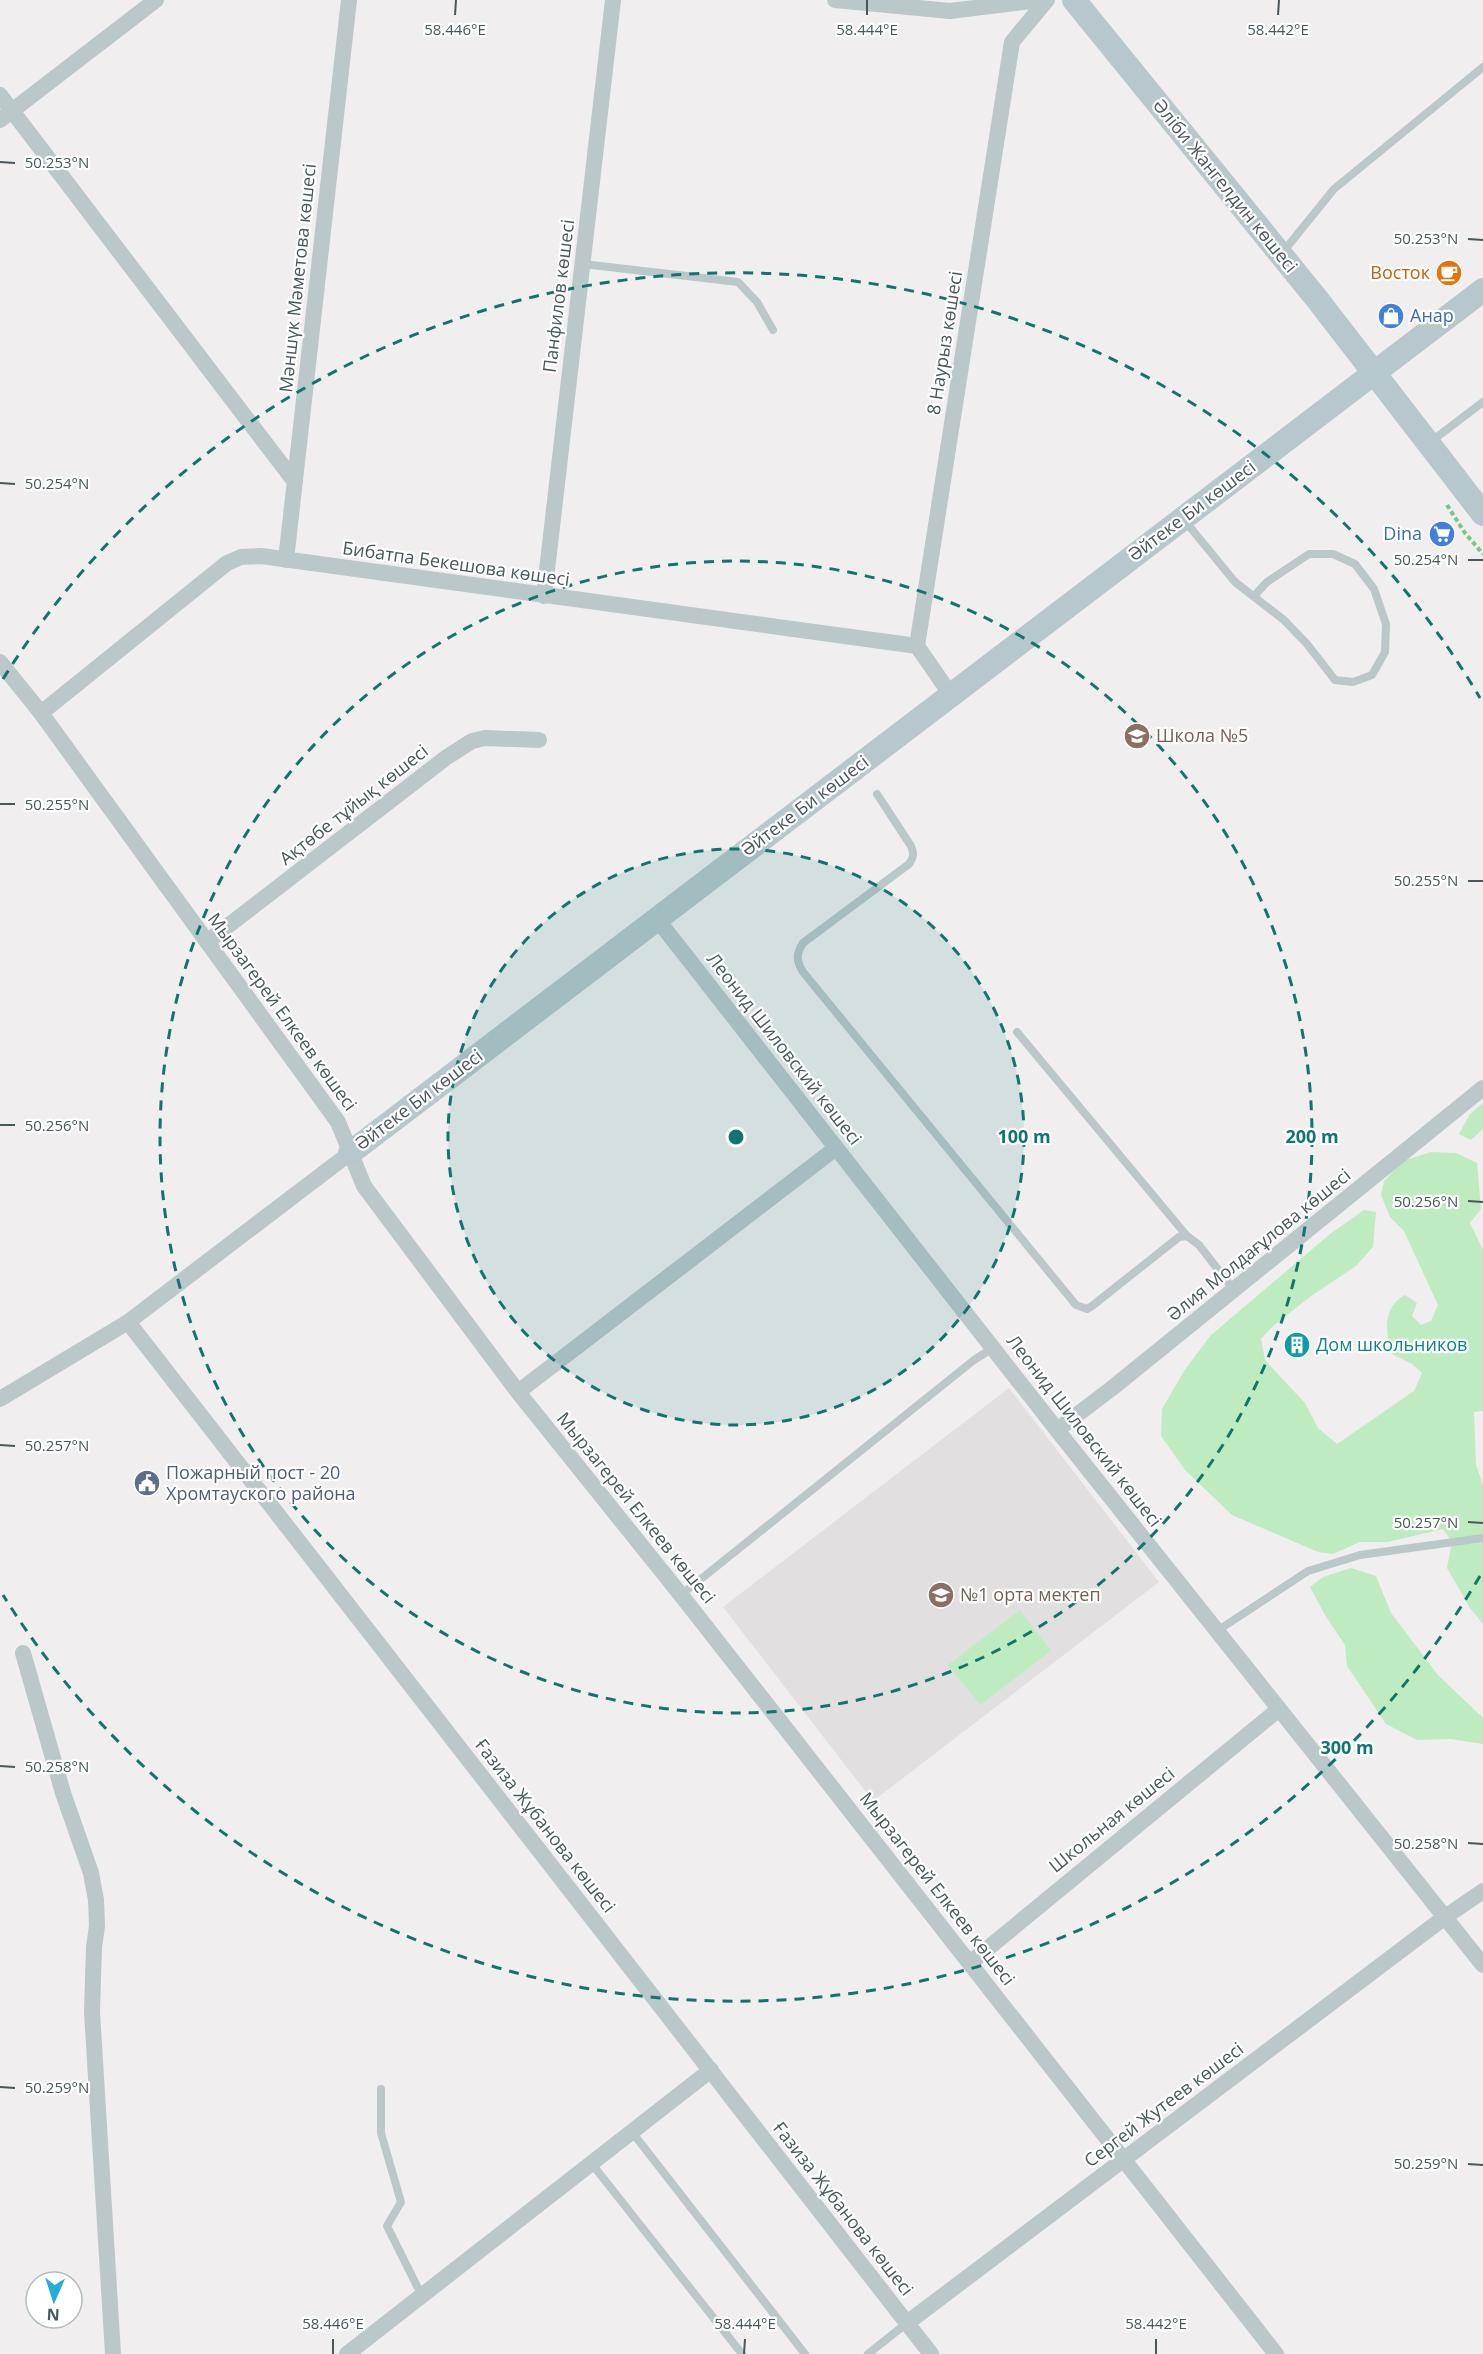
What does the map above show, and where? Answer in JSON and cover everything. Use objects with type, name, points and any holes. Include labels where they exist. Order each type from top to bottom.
[{"type":"street","points":[[6,115],[156,0]]},
{"type":"street","name":"Мәншүк Мәметова көшесі","points":[[286,560],[349,0]]},
{"type":"street","name":"Панфилов көшесі","points":[[544,596],[614,0]]},
{"type":"street","points":[[835,0],[950,11],[1040,0]]},
{"type":"street","name":"8 Наурыз көшесі","points":[[917,646],[1012,42],[1047,0]]},
{"type":"street","name":"Әліби Жангелдин көшесі","points":[[1074,0],[1375,372],[1483,514]]},
{"type":"street","points":[[0,95],[6,115],[295,483]]},
{"type":"street","name":"Әйтеке Би көшесі","points":[[0,1399],[128,1322],[1483,290]]},
{"type":"street","name":"Бибатпа Бекешова көшесі","points":[[41,713],[227,563],[241,557],[261,556],[917,646]]},
{"type":"street","points":[[917,646],[951,695]]},
{"type":"street","name":"Мырзагерей Елкеев көшесі","points":[[0,662],[41,713],[338,1122],[364,1186],[518,1392],[681,1595],[1276,2354]]},
{"type":"street","name":"Ақтөбе тұйық көшесі","points":[[207,942],[447,757],[472,741],[485,738],[538,740]]},
{"type":"street","name":"Леонид Шиловский көшесі","points":[[657,919],[1057,1430],[1483,1965]]},
{"type":"street","name":"Әлия Молдағұлова көшесі","points":[[1057,1430],[1483,1088]]},
{"type":"street","points":[[518,1392],[836,1148]]},
{"type":"street","name":"Ғазиза Жұбанова көшесі","points":[[128,1322],[931,2354]]},
{"type":"street","points":[[24,1653],[63,1793],[91,1873],[96,1900],[97,1926],[92,2012],[113,2354]]},
{"type":"street","name":"Школьная көшесі","points":[[970,1963],[1280,1709]]},
{"type":"street","name":"Сергей Жутеев көшесі","points":[[907,2323],[1445,1917],[1483,1891]]},
{"type":"street","points":[[347,2354],[711,2070]]},
{"type":"lane","points":[[1281,254],[1334,189],[1483,67]]},
{"type":"lane","points":[[583,264],[738,282],[757,302],[773,330]]},
{"type":"lane","points":[[1428,443],[1483,402]]},
{"type":"lane","points":[[1182,519],[1235,582],[1284,620],[1307,644],[1335,680],[1353,682],[1372,675],[1386,652],[1386,624],[1374,589],[1355,564],[1333,554],[1309,554],[1267,582],[1254,596]]},
{"type":"lane","points":[[877,794],[911,846],[913,858],[909,864],[803,943],[798,951],[797,963],[803,972],[1076,1305],[1087,1309],[1092,1306],[1179,1237],[1187,1236]]},
{"type":"lane","points":[[1017,1032],[1187,1236],[1199,1245],[1234,1290]]},
{"type":"lane","points":[[681,1595],[974,1360],[993,1348]]},
{"type":"lane","points":[[1217,1630],[1308,1571],[1360,1555],[1483,1538]]},
{"type":"lane","points":[[381,2089],[381,2133],[401,2202],[387,2226],[422,2296]]},
{"type":"lane","points":[[632,2132],[805,2354]]},
{"type":"lane","points":[[592,2163],[742,2354]]},
{"type":"lane","points":[[868,2354],[907,2323]]},
{"type":"shaded area","name":"№1 орта мектеп","points":[[1009,1388],[1159,1582],[873,1801],[723,1607]]},
{"type":"green space","points":[[1483,1103],[1483,1129],[1471,1140],[1459,1134],[1470,1114]]},
{"type":"green space","points":[[1431,1152],[1456,1153],[1477,1163],[1481,1209],[1470,1223],[1483,1250],[1483,1411],[1474,1412],[1476,1465],[1483,1485],[1483,1624],[1470,1608],[1447,1568],[1452,1542],[1443,1529],[1388,1542],[1360,1542],[1333,1554],[1318,1552],[1232,1515],[1185,1470],[1161,1436],[1162,1409],[1184,1371],[1210,1336],[1330,1234],[1364,1210],[1376,1212],[1373,1247],[1356,1266],[1311,1296],[1272,1327],[1261,1339],[1265,1360],[1305,1403],[1318,1428],[1337,1444],[1414,1391],[1422,1373],[1412,1364],[1392,1354],[1387,1329],[1389,1313],[1392,1306],[1405,1295],[1417,1303],[1412,1316],[1421,1325],[1431,1321],[1438,1305],[1404,1231],[1390,1217],[1381,1195],[1384,1181],[1403,1161]]},
{"type":"green space","points":[[1351,1568],[1376,1576],[1391,1613],[1438,1675],[1483,1718],[1483,1744],[1450,1739],[1417,1740],[1386,1724],[1347,1666],[1345,1645],[1310,1587],[1323,1577]]},
{"type":"green space","points":[[1020,1610],[1051,1651],[980,1705],[948,1665]]},
{"type":"place","name":"Восток","points":[[1449,273]]},
{"type":"place","name":"Анар","points":[[1391,316]]},
{"type":"place","name":"Dina","points":[[1442,534]]},
{"type":"place","name":"Школа №5","points":[[1137,736]]},
{"type":"place","name":"Дом школьников","points":[[1297,1345]]},
{"type":"place","name":"Пожарный пост - 20 Хромтауского района","points":[[147,1483]]},
{"type":"place","name":"№1 орта мектеп","points":[[941,1595]]}]
